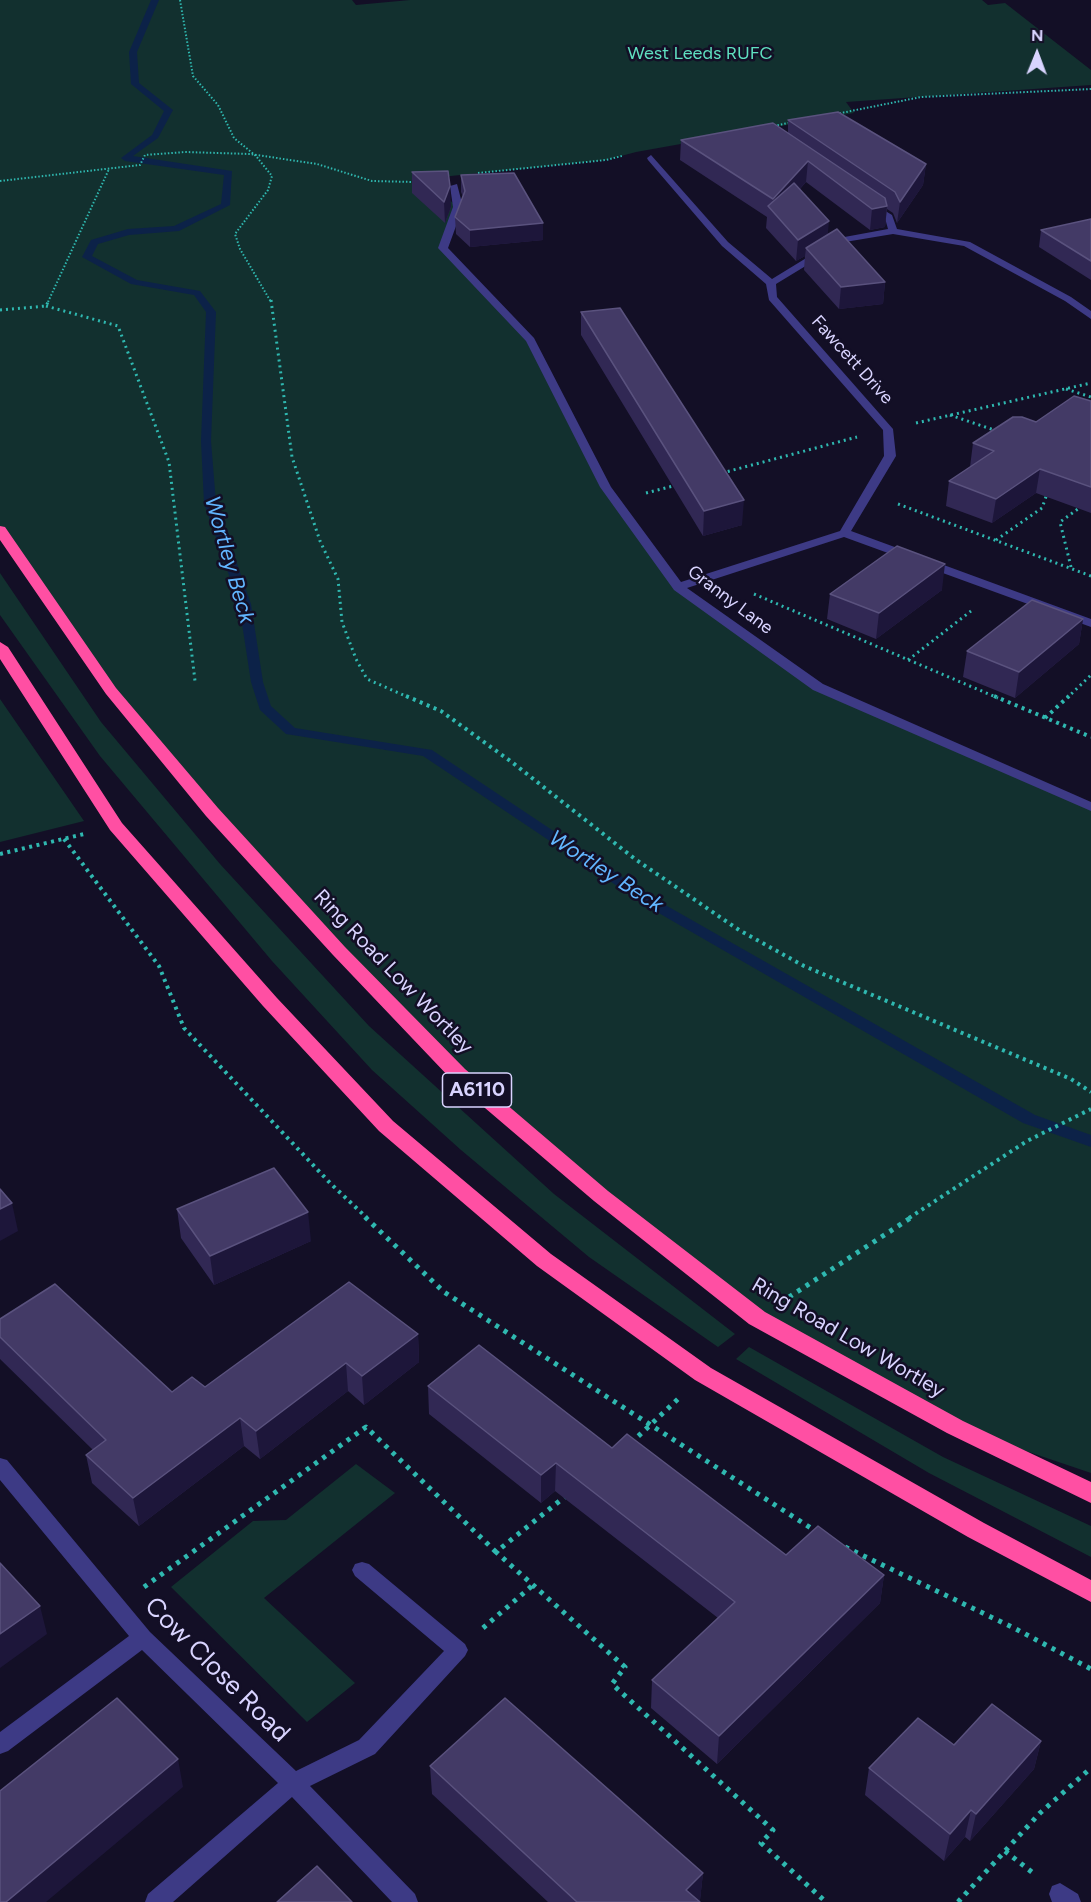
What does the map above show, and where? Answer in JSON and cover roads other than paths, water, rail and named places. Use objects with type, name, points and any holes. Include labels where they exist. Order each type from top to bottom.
[{"type":"highway","name":"Ring Road Low Wortley","points":[[0,530],[111,691],[212,812],[339,951],[458,1074],[601,1196],[757,1318],[955,1427],[1091,1493]]},
{"type":"highway","points":[[0,647],[116,826],[270,1002],[386,1126],[543,1260],[703,1374],[976,1530],[1091,1592]]},
{"type":"street","points":[[651,158],[725,244],[771,283],[842,240],[893,231],[967,244],[1068,300],[1091,316]]},
{"type":"street","name":"Granny Lane","points":[[454,186],[458,207],[443,248],[530,340],[606,487],[678,587],[818,687],[1091,807]]},
{"type":"street","points":[[859,197],[889,217],[893,231]]},
{"type":"street","name":"Fawcett Drive","points":[[771,283],[772,298],[888,429],[890,456],[844,533]]},
{"type":"street","points":[[678,587],[844,533],[1091,623]]},
{"type":"street","name":"Cow Close Road","points":[[0,1466],[142,1638],[293,1783],[407,1902]]},
{"type":"street","points":[[156,1902],[293,1783],[367,1747],[458,1650],[362,1570]]},
{"type":"street","points":[[0,1744],[142,1638]]},
{"type":"waterway","name":"Wortley Beck","points":[[155,0],[133,52],[135,84],[169,110],[155,136],[125,158],[229,173],[225,205],[176,229],[128,232],[94,242],[87,257],[134,282],[197,293],[211,312],[206,441],[210,503],[245,604],[257,682],[265,707],[291,731],[427,753],[655,905],[1029,1119],[1091,1141]]},
{"type":"park label","name":"West Leeds RUFC","points":[[700,54]]}]
